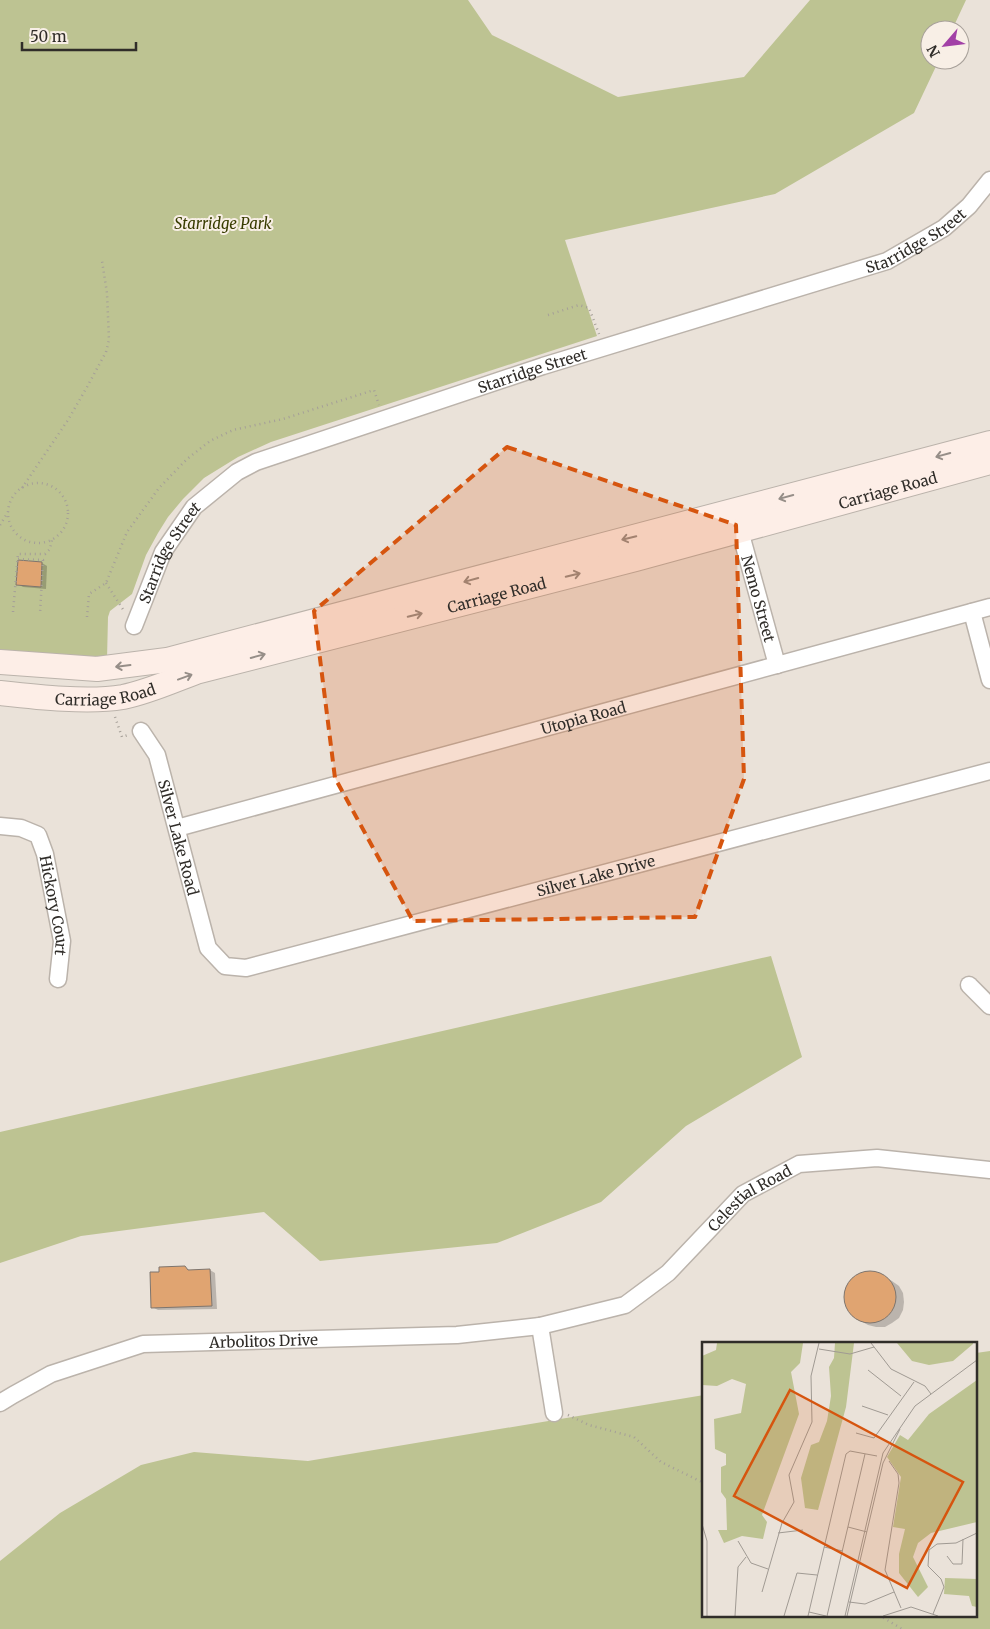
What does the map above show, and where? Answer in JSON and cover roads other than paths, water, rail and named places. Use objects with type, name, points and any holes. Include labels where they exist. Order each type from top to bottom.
[{"type":"street","name":"Starridge Street","points":[[134,626],[163,552],[194,507],[237,472],[256,462],[543,366],[887,261],[944,228],[969,206],[990,180]]},
{"type":"street","name":"Carriage Road","points":[[0,662],[97,669],[167,660],[208,659],[989,453]]},
{"type":"street","name":"Nemo Street","points":[[737,520],[777,665]]},
{"type":"street","name":"Utopia Road","points":[[177,828],[990,607]]},
{"type":"street","points":[[972,612],[990,680]]},
{"type":"street","name":"Carriage Road","points":[[0,693],[59,698],[98,699],[122,697],[149,690],[196,672],[208,659]]},
{"type":"street","name":"Silver Lake Road","points":[[140,731],[158,755],[208,948]]},
{"type":"street","name":"Silver Lake Drive","points":[[208,948],[224,966],[246,968],[990,771]]},
{"type":"street","name":"Hickory Court","points":[[0,826],[21,828],[38,835],[45,854],[62,941],[58,979]]},
{"type":"street","points":[[969,986],[990,1006]]},
{"type":"street","name":"Celestial Road","points":[[540,1326],[625,1305],[668,1273],[743,1194],[800,1164],[877,1158],[990,1170]]},
{"type":"street","points":[[540,1326],[553,1409]]},
{"type":"street","name":"Arbolitos Drive","points":[[0,1404],[12,1395],[51,1374],[143,1344],[457,1336],[540,1326]]},
{"type":"park label","name":"Starridge Park","points":[[223,223]]}]
